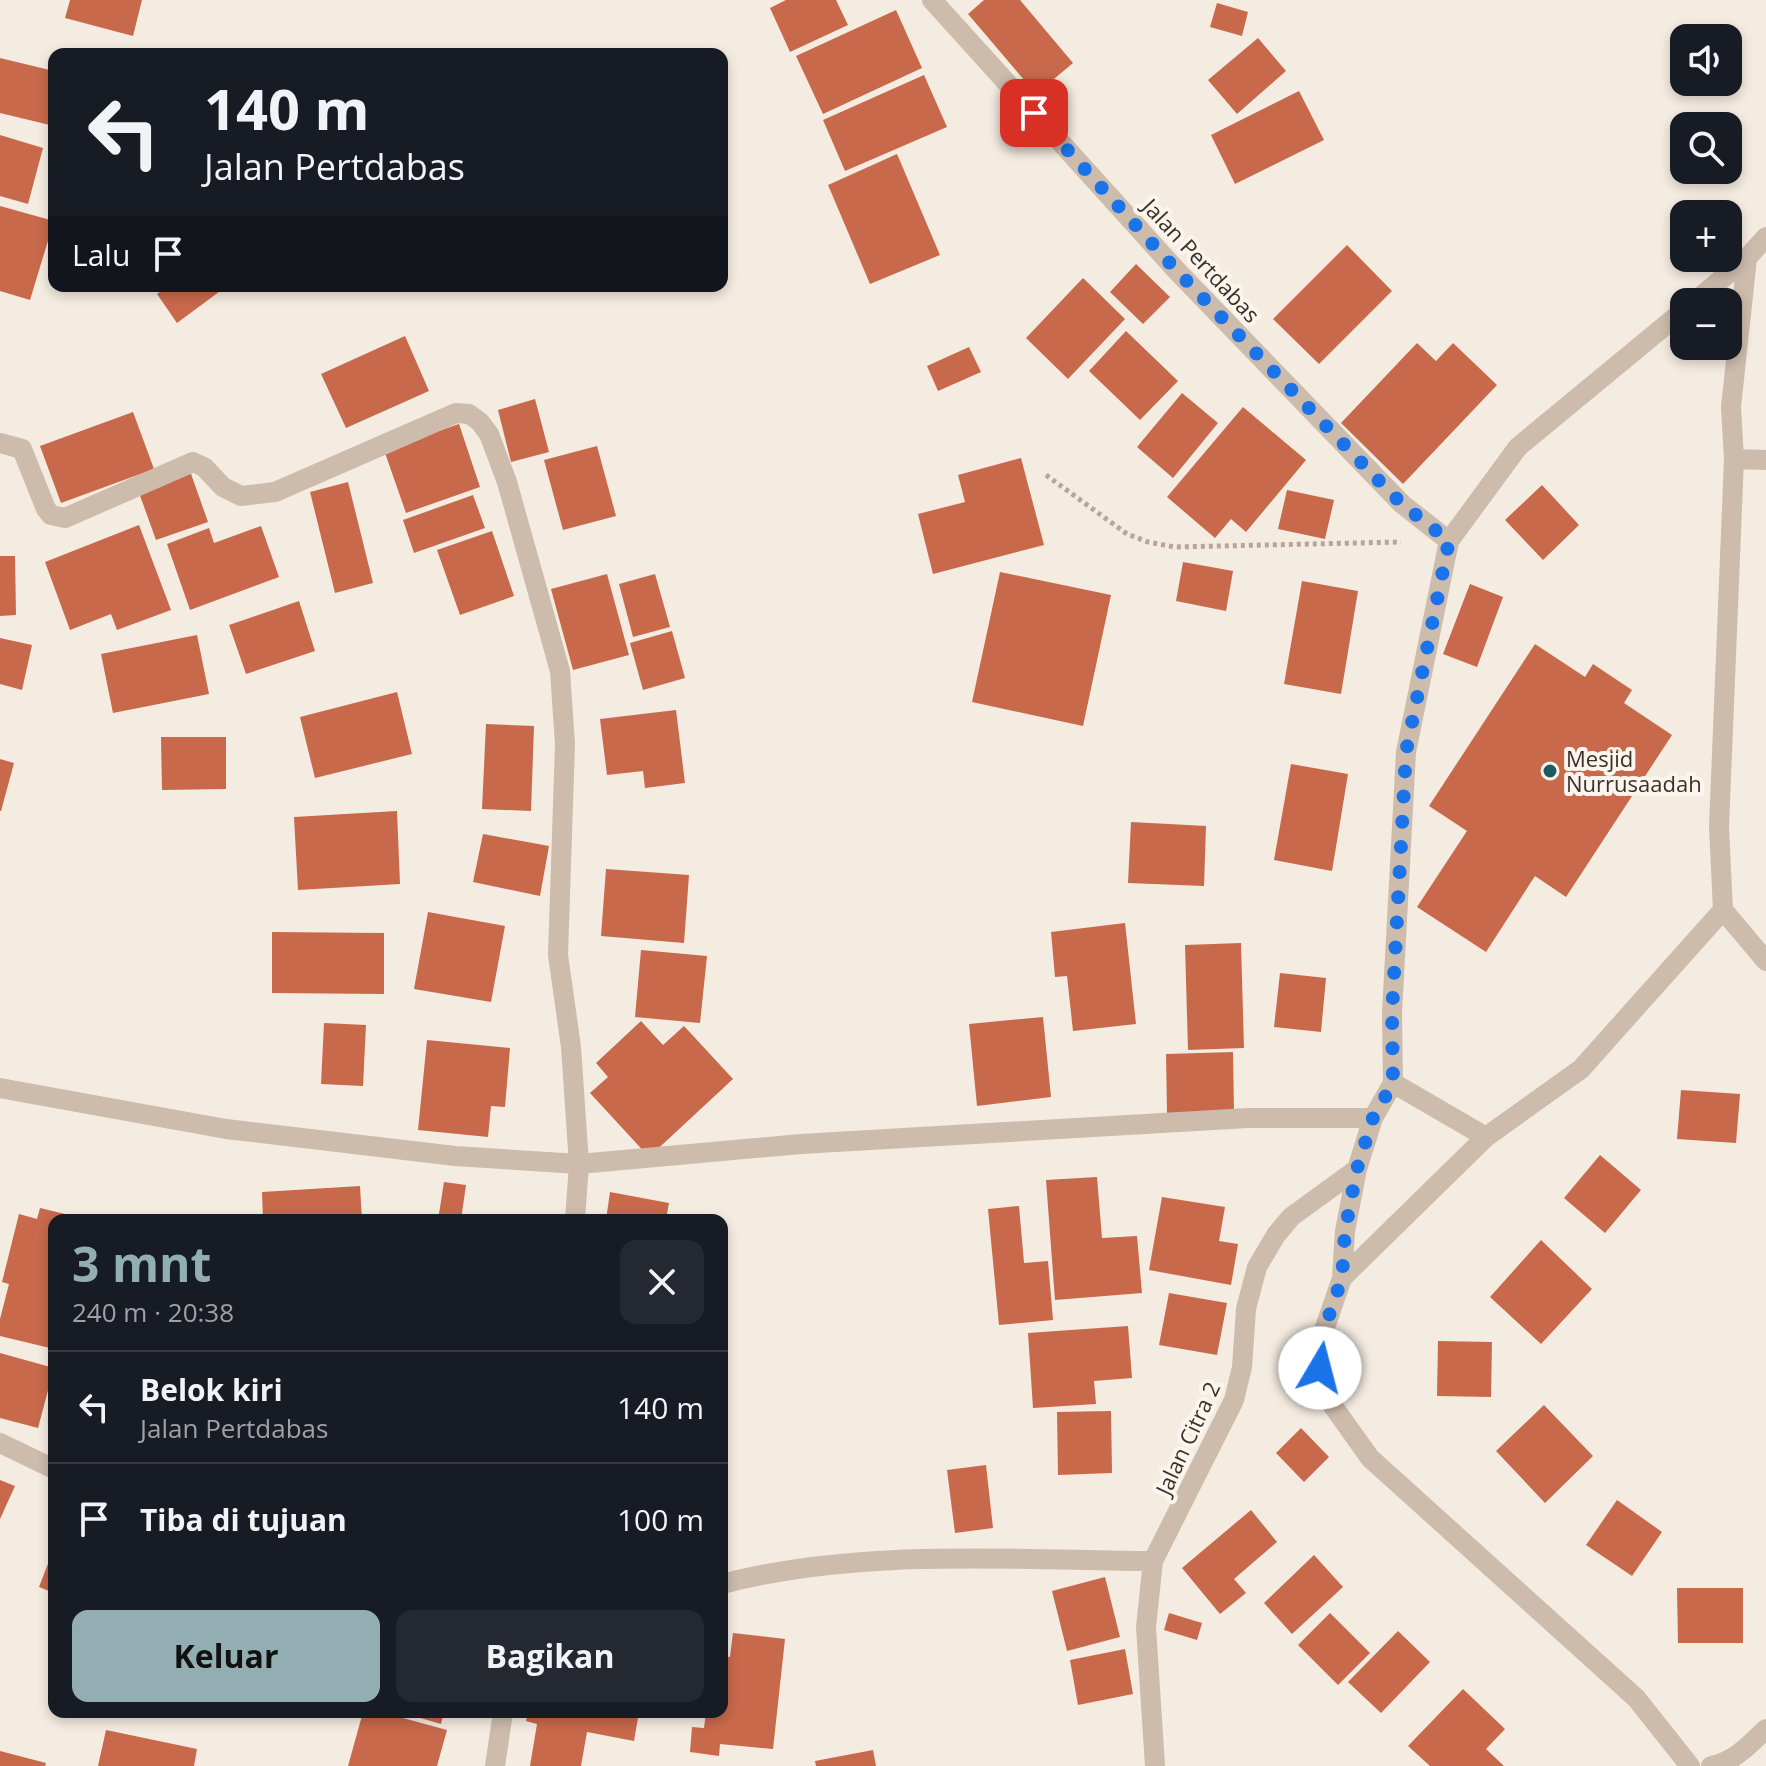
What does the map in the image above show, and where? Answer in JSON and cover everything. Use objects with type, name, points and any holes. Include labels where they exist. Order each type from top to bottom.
[{"type":"street","name":"Jalan Pertdabas","points":[[932,0],[1177,271],[1402,504],[1449,541]]},
{"type":"street","points":[[1711,288],[1747,258],[1766,237]]},
{"type":"street","points":[[1747,258],[1731,407],[1734,459],[1719,827],[1723,910],[1766,961]]},
{"type":"street","points":[[1670,322],[1518,447],[1449,541],[1406,752],[1392,1013],[1393,1083],[1373,1118],[1357,1169],[1345,1231],[1342,1278],[1320,1342],[1322,1387],[1370,1458],[1636,1698],[1690,1766]]},
{"type":"street","points":[[0,443],[22,449],[46,509],[51,515],[65,518],[193,462],[204,467],[223,487],[241,496],[275,492],[456,413],[469,414],[489,434],[507,482],[560,671],[565,744],[558,955],[571,1047],[579,1164],[575,1214]]},
{"type":"street","points":[[1734,459],[1766,460]]},
{"type":"street","points":[[1342,1278],[1486,1137],[1581,1069],[1723,910]]},
{"type":"street","points":[[1393,1083],[1486,1137]]},
{"type":"street","points":[[0,1088],[226,1129],[455,1156],[579,1164],[801,1144],[1248,1118],[1373,1118]]},
{"type":"street","name":"Jalan Citra 2","points":[[1155,1766],[1146,1627],[1153,1561],[1234,1400],[1242,1367],[1246,1309],[1257,1267],[1291,1217],[1357,1169]]},
{"type":"street","points":[[0,1443],[48,1466]]},
{"type":"street","points":[[728,1583],[840,1564],[960,1560],[1153,1561]]},
{"type":"street","points":[[495,1766],[502,1718]]},
{"type":"street","points":[[1711,1766],[1740,1754],[1766,1729]]},
{"type":"path","points":[[1046,475],[1127,534],[1175,547],[1449,541]]},
{"type":"building","points":[[70,0],[142,0],[133,36],[65,18]]},
{"type":"building","points":[[786,0],[836,0],[848,25],[790,52],[770,8]]},
{"type":"building","points":[[984,0],[1020,0],[1073,63],[1036,94],[968,14]]},
{"type":"building","points":[[1217,3],[1248,12],[1242,36],[1210,27]]},
{"type":"building","points":[[896,10],[922,68],[823,114],[796,56]]},
{"type":"building","points":[[1258,38],[1286,71],[1237,114],[1208,80]]},
{"type":"building","points":[[0,58],[48,70],[48,125],[0,113]]},
{"type":"building","points":[[924,75],[947,127],[845,171],[823,120]]},
{"type":"building","points":[[1299,91],[1324,140],[1235,184],[1211,135]]},
{"type":"building","points":[[0,135],[43,148],[28,204],[0,196]]},
{"type":"building","points":[[897,154],[940,255],[870,284],[828,185]]},
{"type":"building","points":[[0,206],[48,219],[48,241],[30,300],[0,291]]},
{"type":"building","points":[[1347,245],[1392,291],[1319,364],[1273,319]]},
{"type":"building","points":[[1136,264],[1170,297],[1143,324],[1110,292]]},
{"type":"building","points":[[1083,278],[1125,319],[1068,379],[1026,338]]},
{"type":"building","points":[[160,292],[219,292],[177,323],[157,294]]},
{"type":"building","points":[[1126,331],[1178,381],[1140,420],[1089,371]]},
{"type":"building","points":[[405,336],[429,391],[346,428],[321,374]]},
{"type":"building","points":[[1417,343],[1436,361],[1453,343],[1497,385],[1403,484],[1341,423]]},
{"type":"building","points":[[969,347],[981,372],[938,391],[927,366]]},
{"type":"building","points":[[1182,393],[1218,423],[1173,478],[1137,447]]},
{"type":"building","points":[[535,399],[549,452],[511,462],[498,410]]},
{"type":"building","points":[[1243,407],[1306,460],[1246,532],[1231,519],[1215,538],[1167,497]]},
{"type":"building","points":[[133,412],[154,469],[61,503],[40,446]]},
{"type":"building","points":[[459,424],[480,487],[406,513],[384,450]]},
{"type":"building","points":[[597,446],[616,516],[563,530],[544,460]]},
{"type":"building","points":[[1021,458],[1044,545],[933,574],[918,514],[965,502],[958,475]]},
{"type":"building","points":[[190,471],[208,522],[156,540],[138,490]]},
{"type":"building","points":[[348,482],[373,583],[335,593],[310,492]]},
{"type":"building","points":[[1542,485],[1579,525],[1543,560],[1505,520]]},
{"type":"building","points":[[1287,490],[1334,500],[1325,539],[1278,529]]},
{"type":"building","points":[[473,495],[485,528],[414,553],[403,520]]},
{"type":"building","points":[[139,525],[171,610],[117,630],[111,614],[70,630],[45,562]]},
{"type":"building","points":[[261,526],[279,577],[190,610],[167,544],[209,528],[214,543]]},
{"type":"building","points":[[492,531],[514,596],[460,615],[437,550]]},
{"type":"building","points":[[0,556],[15,556],[16,615],[0,616]]},
{"type":"building","points":[[1183,562],[1233,571],[1226,611],[1176,601]]},
{"type":"building","points":[[1000,572],[1111,595],[1083,726],[972,702]]},
{"type":"building","points":[[607,574],[629,655],[573,670],[551,589]]},
{"type":"building","points":[[655,574],[670,627],[633,637],[619,584]]},
{"type":"building","points":[[1302,581],[1358,591],[1341,694],[1284,684]]},
{"type":"building","points":[[1470,584],[1503,597],[1477,667],[1443,654]]},
{"type":"building","points":[[299,601],[315,651],[246,674],[229,625]]},
{"type":"building","points":[[672,631],[685,678],[643,690],[630,643]]},
{"type":"building","points":[[197,635],[209,694],[113,713],[101,654]]},
{"type":"building","points":[[0,638],[32,645],[22,690],[0,684]]},
{"type":"building","name":"Mesjid Nurrusaadah","points":[[1535,644],[1585,677],[1593,664],[1632,690],[1624,703],[1672,735],[1566,897],[1535,876],[1486,952],[1417,907],[1467,831],[1429,806]]},
{"type":"building","points":[[397,692],[412,754],[315,778],[300,717]]},
{"type":"building","points":[[676,710],[685,783],[645,788],[643,771],[607,775],[600,719]]},
{"type":"building","points":[[486,724],[534,726],[531,811],[482,809]]},
{"type":"building","points":[[161,737],[226,737],[226,789],[162,790]]},
{"type":"building","points":[[0,759],[14,763],[1,811],[0,811]]},
{"type":"building","points":[[1291,764],[1348,774],[1332,871],[1274,860]]},
{"type":"building","points":[[397,811],[400,884],[298,890],[294,817]]},
{"type":"building","points":[[1131,822],[1206,826],[1204,886],[1128,883]]},
{"type":"building","points":[[483,834],[549,846],[540,896],[473,882]]},
{"type":"building","points":[[606,869],[689,875],[684,943],[601,936]]},
{"type":"building","points":[[428,912],[505,926],[491,1002],[414,989]]},
{"type":"building","points":[[1125,923],[1136,1024],[1073,1031],[1067,976],[1055,977],[1051,932]]},
{"type":"building","points":[[272,932],[384,933],[384,994],[272,993]]},
{"type":"building","points":[[1241,943],[1244,1048],[1188,1050],[1185,945]]},
{"type":"building","points":[[641,950],[707,956],[700,1023],[635,1017]]},
{"type":"building","points":[[1280,973],[1326,978],[1321,1032],[1274,1027]]},
{"type":"building","points":[[1043,1017],[1051,1097],[977,1106],[969,1024]]},
{"type":"building","points":[[641,1021],[663,1045],[684,1026],[733,1079],[649,1157],[590,1093],[608,1077],[596,1063]]},
{"type":"building","points":[[324,1023],[366,1025],[363,1086],[321,1084]]},
{"type":"building","points":[[427,1040],[510,1048],[505,1107],[491,1106],[488,1137],[418,1130]]},
{"type":"building","points":[[1233,1052],[1234,1112],[1167,1113],[1166,1054]]},
{"type":"building","points":[[1681,1090],[1740,1094],[1736,1143],[1677,1139]]},
{"type":"building","points":[[1600,1155],[1641,1190],[1605,1233],[1564,1198]]},
{"type":"building","points":[[1097,1177],[1102,1238],[1137,1236],[1142,1293],[1055,1300],[1046,1180]]},
{"type":"building","points":[[444,1182],[466,1185],[462,1214],[439,1214]]},
{"type":"building","points":[[360,1186],[362,1214],[263,1214],[262,1192]]},
{"type":"building","points":[[610,1192],[669,1203],[667,1214],[607,1214]]},
{"type":"building","points":[[1162,1197],[1225,1207],[1219,1241],[1238,1244],[1231,1285],[1149,1270]]},
{"type":"building","points":[[1019,1206],[1024,1263],[1048,1261],[1053,1320],[999,1325],[988,1209]]},
{"type":"building","points":[[40,1208],[65,1214],[48,1214],[48,1348],[0,1336],[0,1319],[9,1284],[2,1282],[19,1214],[37,1219]]},
{"type":"building","points":[[1541,1240],[1592,1289],[1541,1344],[1490,1297]]},
{"type":"building","points":[[1169,1293],[1227,1303],[1217,1355],[1159,1345]]},
{"type":"building","points":[[1128,1326],[1132,1378],[1094,1381],[1096,1404],[1033,1408],[1028,1333]]},
{"type":"building","points":[[1438,1341],[1492,1342],[1491,1397],[1437,1396]]},
{"type":"building","points":[[0,1353],[48,1366],[48,1390],[38,1428],[0,1418]]},
{"type":"building","points":[[1544,1405],[1593,1456],[1545,1503],[1496,1451]]},
{"type":"building","points":[[1111,1411],[1112,1473],[1058,1475],[1057,1412]]},
{"type":"building","points":[[1301,1428],[1329,1457],[1304,1482],[1276,1453]]},
{"type":"building","points":[[986,1465],[993,1528],[955,1533],[947,1470]]},
{"type":"building","points":[[0,1480],[15,1486],[0,1519]]},
{"type":"building","points":[[1617,1500],[1662,1532],[1632,1576],[1586,1545]]},
{"type":"building","points":[[1251,1510],[1277,1542],[1234,1579],[1246,1593],[1220,1614],[1182,1568]]},
{"type":"building","points":[[1314,1555],[1343,1587],[1292,1634],[1264,1603]]},
{"type":"building","points":[[48,1564],[48,1591],[39,1587]]},
{"type":"building","points":[[1105,1577],[1120,1637],[1067,1651],[1052,1591]]},
{"type":"building","points":[[1677,1588],[1743,1588],[1743,1643],[1678,1643]]},
{"type":"building","points":[[1169,1613],[1202,1623],[1197,1640],[1164,1630]]},
{"type":"building","points":[[1330,1613],[1370,1653],[1338,1685],[1298,1645]]},
{"type":"building","points":[[1398,1631],[1430,1662],[1381,1713],[1348,1682]]},
{"type":"building","points":[[733,1633],[785,1639],[773,1749],[720,1744],[719,1756],[690,1752],[692,1727],[704,1728],[705,1718],[728,1718]]},
{"type":"building","points":[[1125,1649],[1133,1694],[1078,1705],[1070,1660]]},
{"type":"building","points":[[1463,1689],[1505,1729],[1486,1749],[1504,1766],[1430,1766],[1408,1746]]},
{"type":"building","points":[[361,1718],[403,1718],[447,1730],[437,1766],[348,1766]]},
{"type":"building","points":[[420,1718],[442,1718],[441,1724]]},
{"type":"building","points":[[527,1718],[638,1718],[634,1741],[587,1732],[581,1766],[530,1766],[537,1724],[526,1721]]},
{"type":"building","points":[[106,1730],[197,1749],[194,1766],[98,1766]]},
{"type":"building","points":[[873,1750],[876,1766],[816,1766],[815,1761]]},
{"type":"building","points":[[0,1751],[46,1763],[45,1766],[0,1766]]},
{"type":"place","name":"Mesjid Nurrusaadah","points":[[1550,771]]},
{"type":"route","points":[[1034,113],[1177,271],[1381,483],[1449,541],[1406,752],[1392,1013],[1393,1083],[1373,1118],[1357,1169],[1345,1231],[1342,1278],[1320,1342],[1320,1368]]}]
